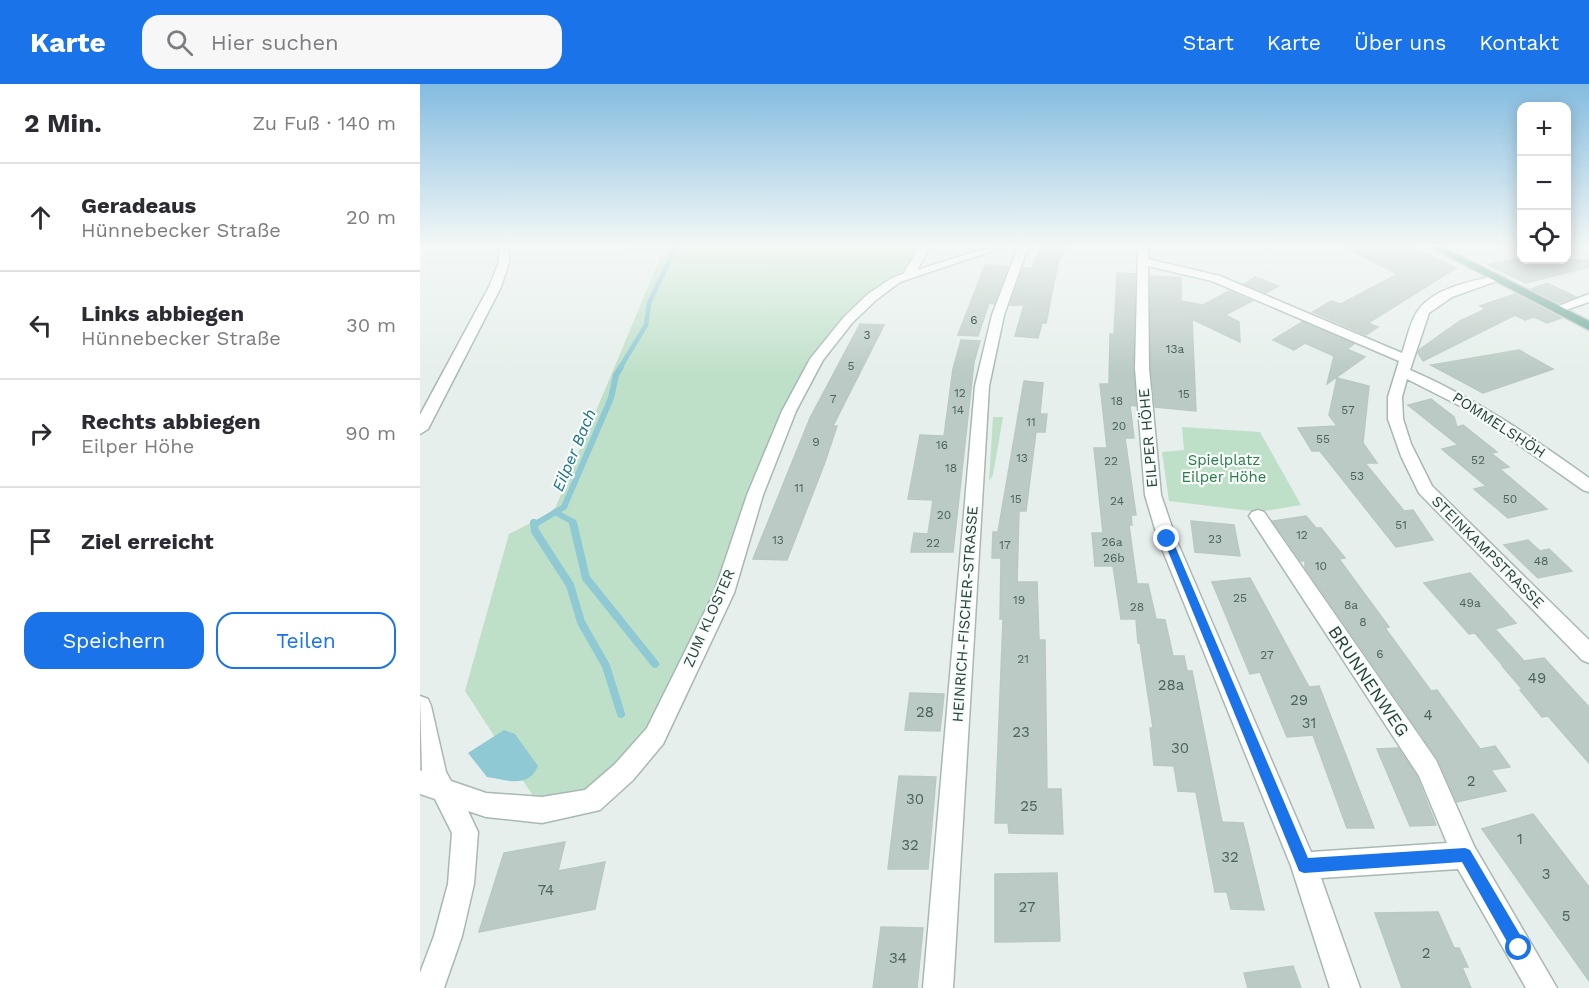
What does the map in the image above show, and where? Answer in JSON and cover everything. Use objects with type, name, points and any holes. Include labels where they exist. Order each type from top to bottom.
[{"type":"main road","points":[[1520,289],[1589,326]]},
{"type":"street","points":[[420,429],[494,289]]},
{"type":"street","name":"ZUM KLOSTER","points":[[432,786],[486,805],[542,810],[591,801],[624,772],[655,736],[724,593],[764,474],[789,411],[817,359],[848,320],[883,289]]},
{"type":"street","name":"HEINRICH-FISCHER-STRASSE","points":[[938,988],[982,386],[995,321],[1005,289]]},
{"type":"street","name":"EILPER HÖHE","points":[[1143,289],[1142,368],[1153,495],[1167,539],[1304,866],[1345,988]]},
{"type":"street","name":"POMMELSHÖH","points":[[1240,289],[1406,366],[1469,402],[1589,486]]},
{"type":"street","name":"STEINKAMPSTRASSE","points":[[1463,289],[1451,293],[1427,307],[1395,398],[1398,427],[1409,457],[1425,489],[1589,654]]},
{"type":"street","points":[[1557,309],[1589,298]]},
{"type":"street","name":"BRUNNENWEG","points":[[1258,516],[1428,768],[1465,855],[1542,988]]},
{"type":"street","points":[[420,706],[435,775],[432,786],[465,832],[461,884],[448,936],[429,988]]},
{"type":"street","points":[[1304,866],[1465,855]]},
{"type":"green space","points":[[647,289],[885,289],[872,297],[817,359],[755,495],[655,736],[591,801],[542,810],[465,691],[509,534],[554,511]]},
{"type":"green space","points":[[993,417],[1003,417],[993,475],[989,481]]},
{"type":"green space","name":"Spielplatz Eilper Höhe","points":[[1182,427],[1260,432],[1301,505],[1259,512],[1169,501],[1162,452],[1184,450]]},
{"type":"water","points":[[504,730],[515,734],[538,766],[529,778],[510,781],[487,777],[468,753]]},
{"type":"building","points":[[976,289],[1000,289],[994,304],[989,303],[978,336],[958,335]]},
{"type":"building","points":[[1016,289],[1053,289],[1046,323],[1042,323],[1038,338],[1015,336],[1024,305],[1010,305]]},
{"type":"building","points":[[1116,289],[1135,289],[1133,368],[1136,406],[1130,405],[1134,438],[1125,438],[1136,515],[1131,515],[1132,525],[1129,525],[1137,584],[1148,584],[1156,619],[1165,620],[1173,656],[1184,656],[1187,671],[1192,671],[1222,822],[1243,823],[1264,910],[1231,909],[1227,892],[1215,892],[1196,792],[1178,791],[1174,766],[1154,765],[1150,728],[1153,728],[1136,619],[1121,619],[1113,566],[1095,566],[1092,533],[1103,533],[1094,448],[1107,448],[1100,384],[1109,384],[1110,334],[1114,334]]},
{"type":"building","points":[[1150,289],[1181,289],[1181,301],[1203,305],[1229,291],[1252,301],[1225,315],[1239,322],[1240,342],[1192,319],[1196,411],[1155,407],[1151,368]]},
{"type":"building","points":[[1257,289],[1273,289],[1266,293]]},
{"type":"building","points":[[1369,289],[1422,289],[1368,323],[1378,327],[1366,335],[1313,312],[1331,301],[1341,304]]},
{"type":"building","points":[[1531,289],[1560,289],[1576,297],[1559,303]]},
{"type":"building","points":[[1515,294],[1561,318],[1547,323],[1534,317],[1525,320],[1515,315],[1423,361],[1418,353],[1419,350],[1460,321],[1486,309],[1480,306]]},
{"type":"building","points":[[1302,322],[1354,344],[1347,349],[1365,357],[1327,384],[1334,356],[1305,343],[1294,350],[1273,340]]},
{"type":"building","points":[[860,324],[884,325],[833,426],[837,426],[825,462],[787,560],[753,559],[810,418]]},
{"type":"building","points":[[961,340],[980,341],[974,362],[953,552],[911,552],[914,533],[928,534],[933,500],[908,499],[920,435],[944,436],[953,369]]},
{"type":"building","points":[[1519,350],[1553,369],[1483,393],[1431,365]]},
{"type":"building","points":[[1337,378],[1369,386],[1363,443],[1377,463],[1365,463],[1404,511],[1413,510],[1433,540],[1396,547],[1320,451],[1312,451],[1298,428],[1337,426],[1329,415]]},
{"type":"building","points":[[1024,381],[1043,383],[1040,414],[1047,414],[1045,432],[1036,432],[1026,511],[1019,511],[1017,582],[1037,582],[1039,640],[1045,640],[1047,789],[1061,789],[1063,834],[1009,833],[1008,823],[995,823],[1003,619],[1000,619],[1001,558],[992,558],[993,532],[998,532]]},
{"type":"building","points":[[1431,399],[1454,417],[1457,427],[1463,425],[1497,452],[1491,453],[1509,467],[1500,469],[1547,509],[1508,518],[1474,489],[1486,486],[1442,449],[1458,445],[1408,405]]},
{"type":"building","points":[[1306,516],[1316,528],[1321,528],[1345,558],[1339,559],[1389,627],[1385,628],[1431,691],[1437,690],[1480,749],[1495,746],[1510,767],[1491,770],[1506,791],[1457,802],[1438,759],[1305,567],[1305,561],[1301,561],[1273,521]]},
{"type":"building","points":[[1191,521],[1234,525],[1240,556],[1195,552]]},
{"type":"building","points":[[1528,540],[1540,551],[1549,549],[1572,571],[1538,578],[1504,545]]},
{"type":"building","points":[[1470,573],[1516,623],[1495,629],[1524,661],[1544,658],[1589,707],[1589,763],[1548,716],[1542,717],[1520,690],[1522,689],[1475,633],[1469,634],[1424,583]]},
{"type":"building","points":[[1250,578],[1309,687],[1319,686],[1374,828],[1347,828],[1313,735],[1287,737],[1260,672],[1250,674],[1212,582]]},
{"type":"building","points":[[910,693],[944,694],[940,731],[905,730]]},
{"type":"building","points":[[1398,748],[1417,777],[1436,825],[1410,826],[1377,749]]},
{"type":"building","points":[[899,776],[936,777],[928,869],[888,869]]},
{"type":"building","points":[[1533,814],[1589,887],[1589,981],[1482,829]]},
{"type":"building","points":[[565,842],[558,871],[605,862],[595,909],[479,932],[504,853]]},
{"type":"building","points":[[1057,873],[1060,941],[995,942],[995,874]]},
{"type":"building","points":[[1438,912],[1454,948],[1459,948],[1468,967],[1462,967],[1471,988],[1402,988],[1375,913]]},
{"type":"building","points":[[881,927],[923,928],[917,988],[873,988]]},
{"type":"building","points":[[1293,966],[1301,988],[1248,988],[1244,973]]},
{"type":"waterway","name":"Eilper Bach","points":[[620,368],[646,325],[649,303],[656,289]]},
{"type":"waterway","name":"Eilper Bach","points":[[555,512],[564,507],[611,398],[616,375],[621,367]]},
{"type":"waterway","name":"Eilper Bach","points":[[534,525],[555,512]]},
{"type":"waterway","points":[[555,512],[573,522],[574,525]]},
{"type":"waterway","points":[[573,523],[586,578],[655,664]]},
{"type":"waterway","name":"Eilper Bach","points":[[534,525],[535,531],[570,585],[581,622],[606,666],[621,714]]},
{"type":"route","points":[[1167,539],[1304,866],[1465,855],[1519,948]]}]
